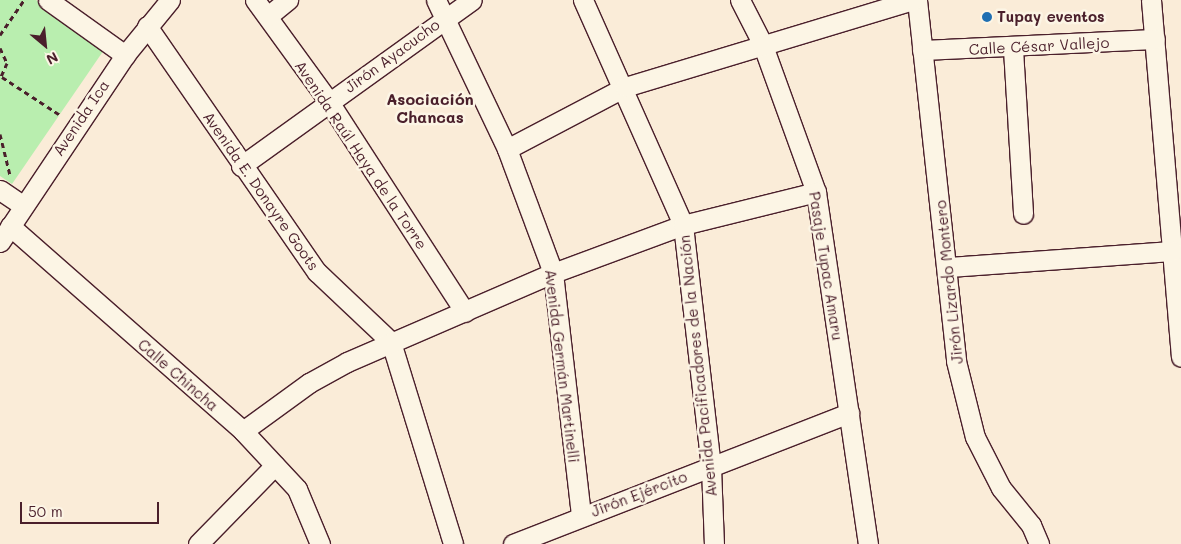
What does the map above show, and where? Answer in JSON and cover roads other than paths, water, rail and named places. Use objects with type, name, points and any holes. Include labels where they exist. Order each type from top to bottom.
[{"type":"street","points":[[48,0],[125,55]]},
{"type":"street","name":"Avenida Ica","points":[[5,234],[22,205],[125,55],[170,0]]},
{"type":"street","name":"Avenida Raúl Haya de la Torre","points":[[255,0],[329,102],[465,312]]},
{"type":"street","points":[[268,16],[288,0]]},
{"type":"street","name":"Avenida Germán Martinelli","points":[[436,0],[448,16],[507,149],[553,273],[581,516]]},
{"type":"street","name":"Jirón Ayacucho","points":[[241,166],[472,0]]},
{"type":"street","name":"Avenida Pacificadores de la Nación","points":[[583,0],[625,87],[683,225],[711,467],[714,544]]},
{"type":"street","name":"Pasaje Tupac Amaru","points":[[740,0],[762,43],[816,192],[868,544]]},
{"type":"street","points":[[507,149],[625,87],[762,43],[913,0]]},
{"type":"street","name":"Jirón Lizardo Montero","points":[[917,0],[948,267],[956,360],[976,437],[1001,488],[1031,525],[1039,544]]},
{"type":"street","points":[[1151,0],[1181,357]]},
{"type":"street","name":"Avenida E. Donayre Goots","points":[[147,26],[241,166],[317,272],[391,342],[452,544]]},
{"type":"street","name":"Calle César Vallejo","points":[[922,50],[1013,49],[1155,39]]},
{"type":"street","points":[[1013,49],[1023,214]]},
{"type":"street","points":[[6,187],[22,205]]},
{"type":"street","points":[[243,431],[309,383],[391,342],[553,273],[683,225],[816,192]]},
{"type":"street","name":"Calle Chincha","points":[[5,234],[243,431],[297,488],[320,544]]},
{"type":"street","points":[[948,267],[1172,251]]},
{"type":"street","name":"Jirón Ejército","points":[[513,544],[849,413]]},
{"type":"street","points":[[198,544],[275,465]]},
{"type":"place","name":"Tupay eventos","points":[[987,17]]},
{"type":"district","name":"Asociación Chancas","points":[[430,108]]}]
